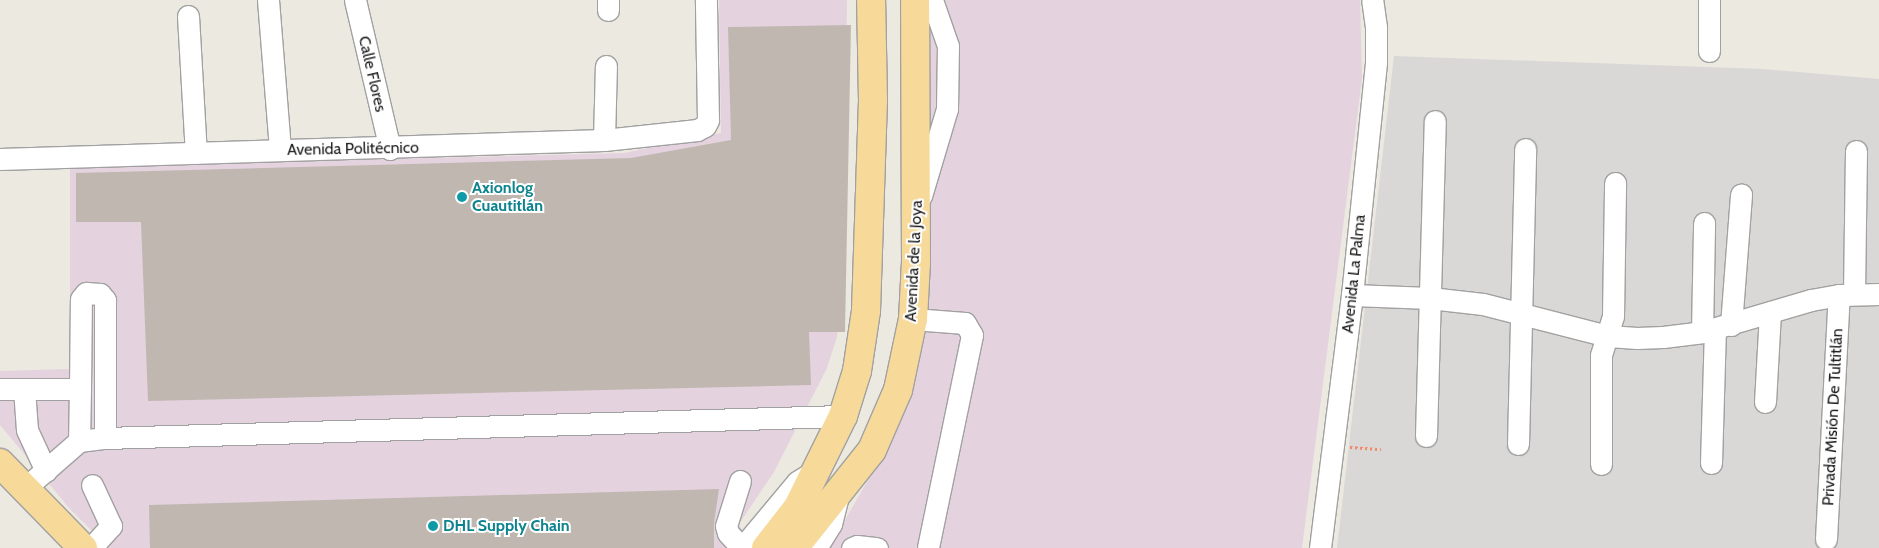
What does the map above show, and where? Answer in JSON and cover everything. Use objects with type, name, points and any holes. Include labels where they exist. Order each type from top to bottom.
[{"type":"main road","name":"Avenida de la Joya","points":[[779,545],[843,416],[857,371],[866,311],[873,100],[871,0]]},
{"type":"main road","name":"Avenida de la Joya","points":[[779,545],[839,494],[872,450],[898,390],[913,319],[917,206],[916,0]]},
{"type":"main road","points":[[873,100],[916,98]]},
{"type":"main road","points":[[0,463],[83,548]]},
{"type":"street","points":[[268,0],[280,150]]},
{"type":"street","name":"Calle Flores","points":[[355,0],[390,149]]},
{"type":"street","name":"Avenida Politécnico","points":[[0,159],[280,150],[390,149],[604,140],[698,130],[705,126],[708,120],[706,0]]},
{"type":"street","points":[[917,206],[947,110],[948,46],[932,0]]},
{"type":"street","name":"Avenida La Palma","points":[[1320,548],[1352,295],[1376,62],[1376,27],[1372,0]]},
{"type":"street","points":[[1708,51],[1709,0]]},
{"type":"street","points":[[188,16],[196,153]]},
{"type":"street","points":[[604,140],[606,66]]},
{"type":"street","points":[[1426,436],[1435,121]]},
{"type":"street","points":[[1518,444],[1525,149]]},
{"type":"street","name":"Privada Misión De Tultitlán","points":[[1826,539],[1847,294],[1856,151]]},
{"type":"street","points":[[1601,464],[1601,356],[1613,316],[1615,183]]},
{"type":"street","points":[[1710,463],[1716,328],[1741,194]]},
{"type":"street","points":[[1704,223],[1716,328]]},
{"type":"street","points":[[79,441],[81,299],[86,293],[100,294],[105,300],[105,438]]},
{"type":"street","points":[[1352,295],[1430,298],[1483,304],[1608,336],[1663,337],[1716,328],[1770,312],[1847,294],[1879,294]]},
{"type":"street","points":[[1765,402],[1770,312]]},
{"type":"street","points":[[913,319],[965,323],[972,335],[928,548]]},
{"type":"street","points":[[0,389],[80,389]]},
{"type":"street","points":[[24,389],[26,430],[46,471]]},
{"type":"street","points":[[24,489],[79,441],[105,438],[843,416]]},
{"type":"street","points":[[740,480],[726,526],[728,533],[742,548],[797,482],[818,468]]},
{"type":"street","points":[[91,548],[111,526],[92,485]]},
{"type":"street","points":[[816,548],[831,524],[839,494]]},
{"type":"street","points":[[852,548],[857,546],[877,548]]},
{"type":"path","points":[[1334,446],[1381,449]]},
{"type":"shaded area","points":[[719,0],[847,0],[844,267],[837,337],[827,368],[774,472],[739,524],[743,531],[727,548],[109,548],[70,509],[0,425],[0,371],[70,369],[70,167],[624,153],[721,133]]},
{"type":"shaded area","points":[[926,0],[1360,0],[1362,78],[1302,548],[829,548],[884,452],[925,331]]},
{"type":"shaded area","points":[[1394,56],[1763,69],[1879,79],[1879,548],[1337,548]]},
{"type":"building","name":"Axionlog Cuautitlán","points":[[851,25],[845,332],[809,332],[811,385],[148,401],[141,222],[76,222],[76,173],[631,158],[731,140],[728,27]]},
{"type":"building","name":"DHL Supply Chain","points":[[719,489],[714,523],[714,548],[150,548],[149,505]]},
{"type":"place","name":"Axionlog Cuautitlán","points":[[462,197]]},
{"type":"place","name":"DHL Supply Chain","points":[[433,526]]}]
